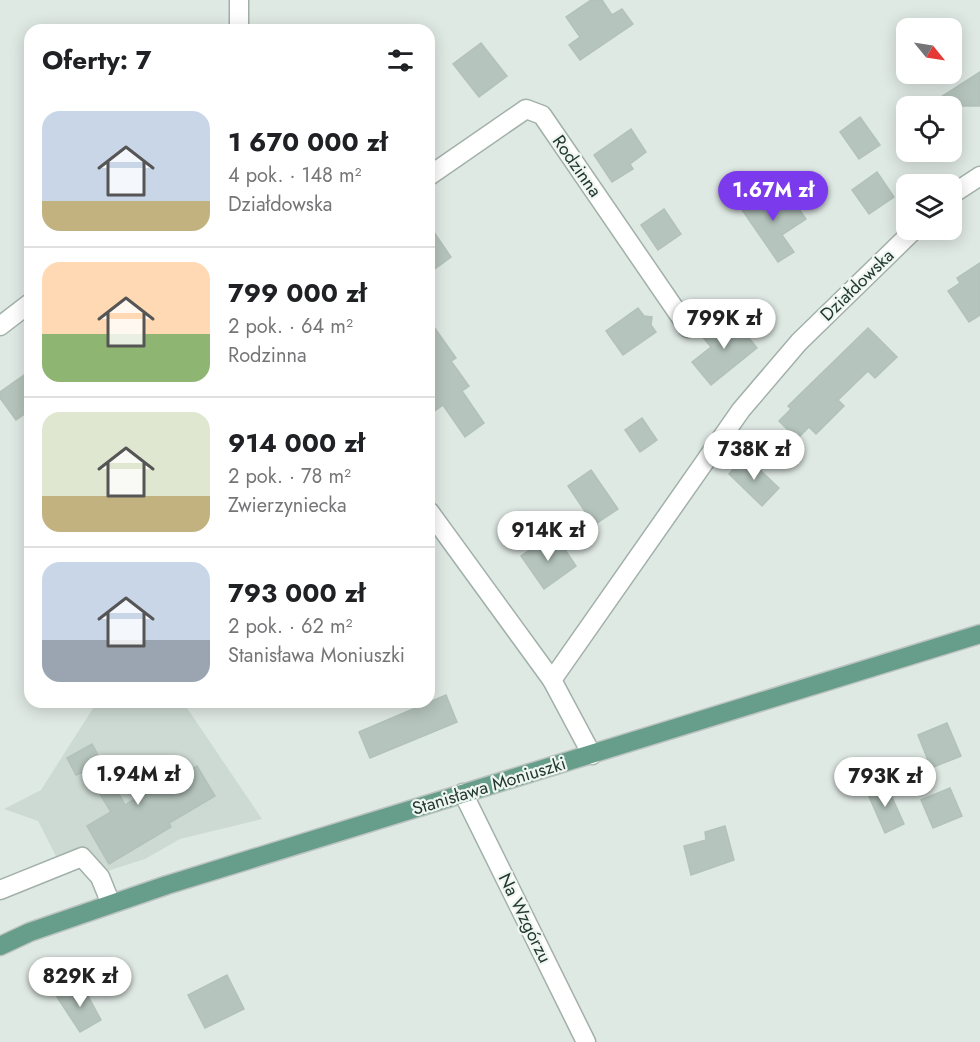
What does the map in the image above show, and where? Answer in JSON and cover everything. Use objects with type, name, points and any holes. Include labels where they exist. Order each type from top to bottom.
[{"type":"main road","name":"Stanisława Moniuszki","points":[[0,946],[30,932],[111,904],[980,634]]},
{"type":"street","points":[[239,0],[239,24]]},
{"type":"street","name":"Rodzinna","points":[[435,172],[526,109],[542,115],[688,328]]},
{"type":"street","points":[[962,188],[980,176]]},
{"type":"street","name":"Działdowska","points":[[552,680],[741,410],[799,342],[904,240]]},
{"type":"street","points":[[0,326],[24,308]]},
{"type":"street","points":[[435,519],[552,680],[592,755]]},
{"type":"street","name":"Na Wzgórzu","points":[[463,794],[586,1042]]},
{"type":"street","points":[[0,890],[82,857],[100,877],[111,904]]},
{"type":"shaded area","points":[[93,708],[187,708],[262,819],[180,839],[145,859],[101,873],[59,862],[38,821],[4,809],[41,790]]},
{"type":"building","points":[[591,0],[602,0],[612,15],[622,9],[633,24],[580,60],[569,45],[580,37],[566,17]]},
{"type":"building","points":[[481,43],[507,76],[479,97],[453,64]]},
{"type":"building","points":[[980,72],[980,106],[962,106],[962,96],[943,96]]},
{"type":"building","points":[[860,117],[880,145],[859,159],[840,132]]},
{"type":"building","points":[[631,129],[646,152],[630,164],[633,169],[612,182],[594,155]]},
{"type":"building","points":[[877,172],[894,197],[869,214],[852,190]]},
{"type":"building","points":[[754,193],[761,204],[772,197],[777,205],[790,196],[806,219],[782,235],[794,252],[778,262],[738,204]]},
{"type":"building","points":[[664,209],[681,234],[658,250],[641,225]]},
{"type":"building","points":[[435,234],[451,257],[435,269]]},
{"type":"building","points":[[980,263],[980,315],[969,322],[948,291],[960,283],[957,278]]},
{"type":"building","points":[[638,308],[644,316],[652,317],[651,325],[656,332],[623,355],[606,331]]},
{"type":"building","points":[[729,314],[757,348],[711,385],[692,362],[711,347],[702,336]]},
{"type":"building","points":[[435,328],[456,358],[451,361],[469,386],[462,391],[484,423],[465,437],[443,405],[435,411]]},
{"type":"building","points":[[868,328],[897,357],[875,378],[868,371],[838,400],[844,406],[816,434],[809,427],[797,439],[779,421],[791,409],[788,406]]},
{"type":"building","points":[[24,375],[24,414],[16,420],[0,398],[0,392]]},
{"type":"building","points":[[642,418],[657,440],[640,452],[625,430]]},
{"type":"building","points":[[745,456],[779,488],[762,506],[729,474]]},
{"type":"building","points":[[591,470],[618,509],[594,525],[568,486]]},
{"type":"building","points":[[546,539],[551,547],[560,542],[576,566],[544,589],[521,556]]},
{"type":"building","points":[[446,695],[457,722],[370,758],[359,732],[415,708],[435,708],[435,700]]},
{"type":"building","points":[[947,723],[961,756],[931,768],[918,735]]},
{"type":"building","points":[[92,744],[125,805],[148,790],[151,794],[197,766],[215,796],[169,823],[171,827],[109,864],[87,826],[111,812],[86,771],[76,775],[67,758]]},
{"type":"building","points":[[886,784],[904,824],[885,833],[867,792]]},
{"type":"building","points":[[950,788],[962,816],[933,828],[921,800]]},
{"type":"building","points":[[725,826],[734,860],[691,875],[684,846],[706,840],[705,832]]},
{"type":"building","points":[[227,975],[244,1009],[205,1028],[188,995]]},
{"type":"building","points":[[81,983],[101,1020],[80,1032],[57,997]]}]
